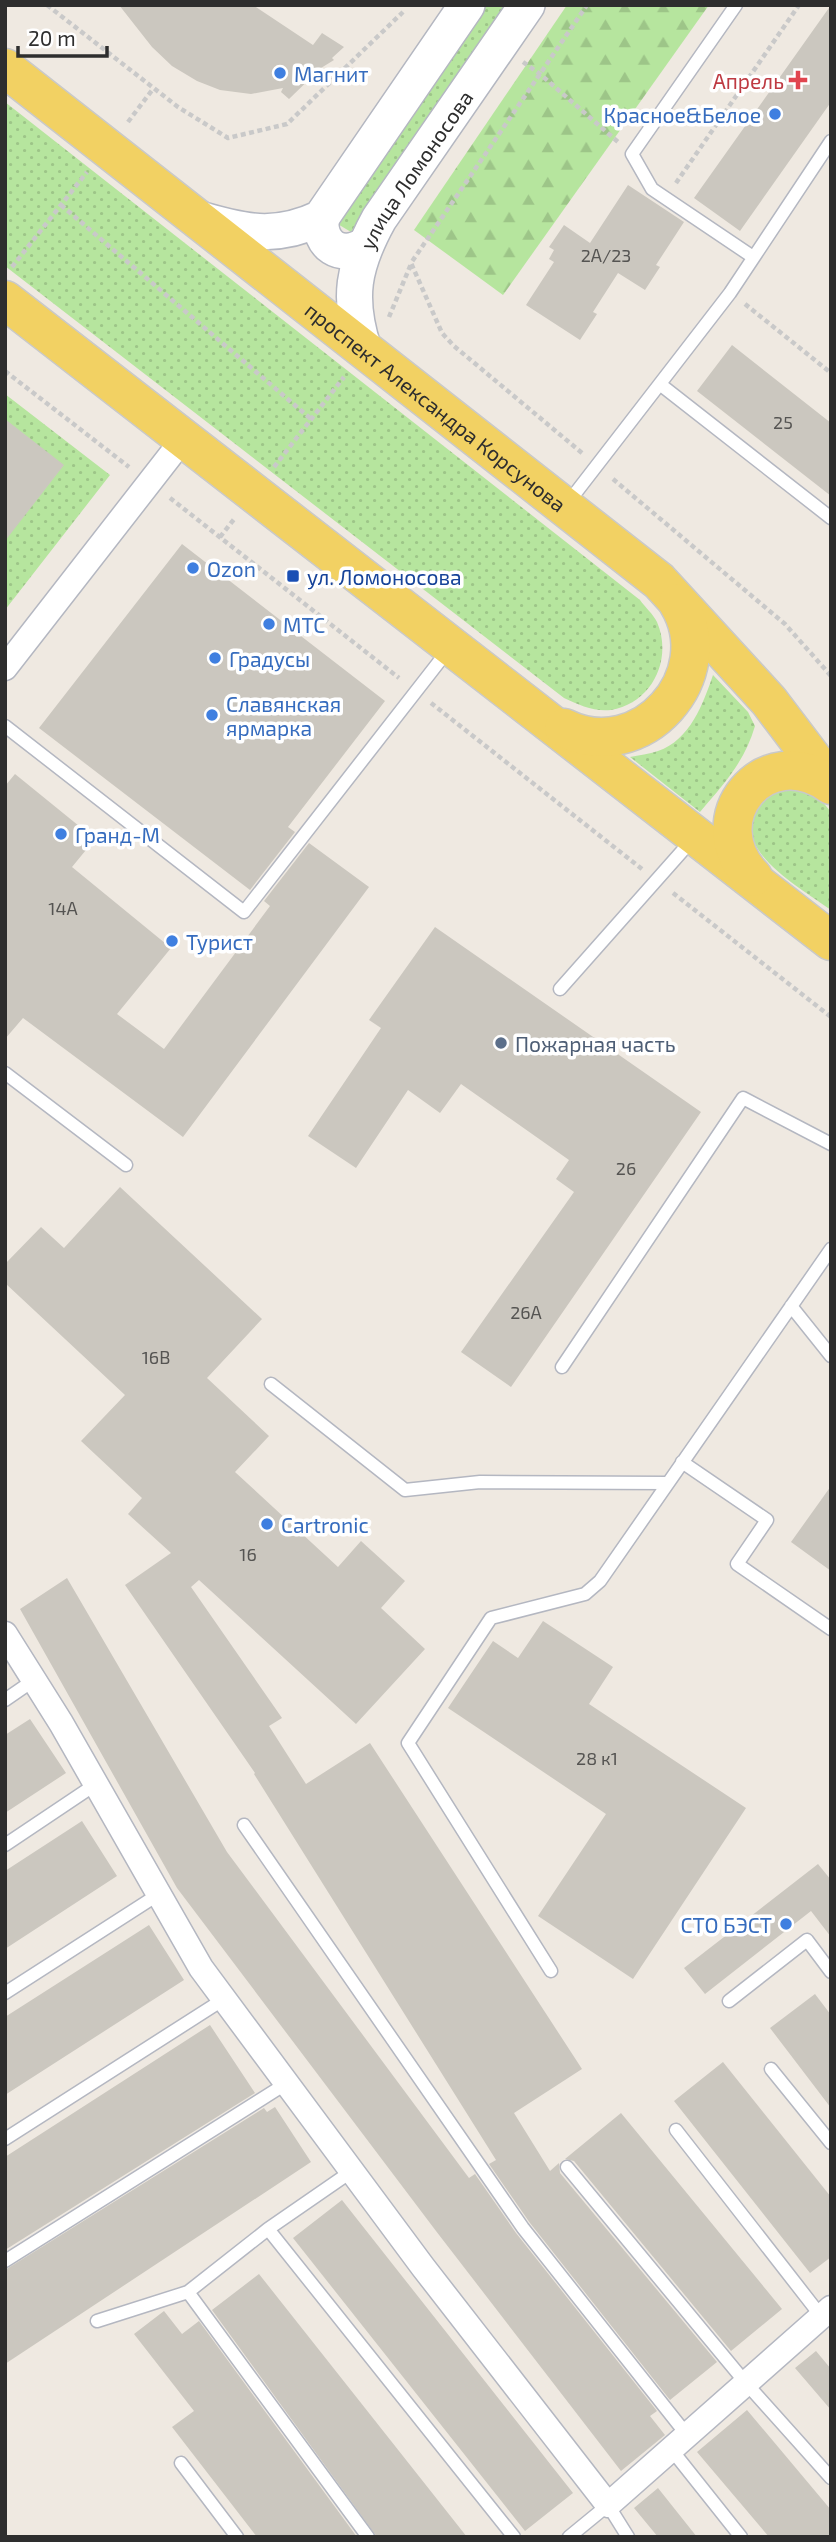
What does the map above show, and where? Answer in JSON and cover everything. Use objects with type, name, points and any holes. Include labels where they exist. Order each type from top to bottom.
[{"type":"main road","points":[[196,218],[261,233],[285,231],[321,218],[467,5]]},
{"type":"main road","name":"улица Ломоносова","points":[[364,350],[354,310],[353,293],[364,246],[379,219],[527,5]]},
{"type":"main road","name":"проспект Александра Корсунова","points":[[5,68],[671,592],[769,701],[831,784]]},
{"type":"main road","points":[[321,218],[324,238],[336,249],[349,252],[364,246]]},
{"type":"main road","points":[[5,300],[550,720],[831,941]]},
{"type":"main road","points":[[550,720],[578,734],[613,737],[645,726],[672,704],[688,672],[690,638],[680,606],[671,592]]},
{"type":"main road","points":[[770,894],[748,872],[736,849],[732,828],[736,805],[748,788],[769,774],[793,769],[816,774],[831,784]]},
{"type":"street","points":[[5,668],[184,438]]},
{"type":"street","points":[[5,1634],[96,1784],[201,1968],[423,2267],[608,2505],[826,2312]]},
{"type":"lane","points":[[736,5],[632,155],[652,189],[753,257]]},
{"type":"lane","points":[[565,507],[730,293],[831,141]]},
{"type":"lane","points":[[660,385],[831,519]]},
{"type":"lane","points":[[5,726],[244,912],[452,645]]},
{"type":"lane","points":[[561,989],[695,836]]},
{"type":"lane","points":[[5,1073],[126,1165]]},
{"type":"lane","points":[[562,1367],[743,1098],[831,1144]]},
{"type":"lane","points":[[551,1971],[408,1743],[491,1618],[584,1594],[600,1581],[830,1251]]},
{"type":"lane","points":[[791,1306],[831,1356]]},
{"type":"lane","points":[[271,1384],[405,1490],[480,1482],[667,1483]]},
{"type":"lane","points":[[682,1462],[767,1520],[737,1564],[831,1629]]},
{"type":"lane","points":[[5,1700],[34,1680]]},
{"type":"lane","points":[[5,1845],[96,1784]]},
{"type":"lane","points":[[243,1825],[523,2228],[679,2442],[741,2537]]},
{"type":"lane","points":[[5,1993],[159,1894]]},
{"type":"lane","points":[[729,2001],[807,1940],[831,1972]]},
{"type":"lane","points":[[5,2138],[224,1999]]},
{"type":"lane","points":[[771,2069],[831,2143]]},
{"type":"lane","points":[[5,2261],[287,2083]]},
{"type":"lane","points":[[676,2130],[826,2312]]},
{"type":"lane","points":[[567,2167],[745,2382],[831,2478]]},
{"type":"lane","points":[[97,2321],[188,2292],[268,2230],[352,2171]]},
{"type":"lane","points":[[268,2230],[514,2537]]},
{"type":"lane","points":[[188,2292],[368,2537]]},
{"type":"lane","points":[[181,2463],[237,2537]]},
{"type":"lane","points":[[569,2537],[608,2505],[628,2537]]},
{"type":"path","points":[[47,5],[153,89],[228,138],[287,124],[403,12]]},
{"type":"path","points":[[220,537],[388,320],[411,262],[587,5]]},
{"type":"path","points":[[665,198],[799,5]]},
{"type":"path","points":[[499,46],[540,74],[632,155]]},
{"type":"path","points":[[5,276],[153,89]]},
{"type":"path","points":[[61,205],[312,419]]},
{"type":"path","points":[[411,262],[442,333],[454,346],[785,624],[831,676]]},
{"type":"path","points":[[730,293],[831,373]]},
{"type":"path","points":[[5,371],[831,1017]]},
{"type":"green space","points":[[486,5],[507,5],[351,232],[336,223]]},
{"type":"green space","points":[[567,5],[709,5],[503,295],[414,230]]},
{"type":"green space","points":[[5,102],[640,600],[657,622],[661,636],[660,664],[648,689],[625,706],[611,710],[593,709],[564,698],[5,266]]},
{"type":"green space","points":[[5,394],[110,475],[5,610]]},
{"type":"green space","points":[[713,675],[748,712],[755,726],[740,761],[700,812],[630,757],[658,751],[679,739],[700,709]]},
{"type":"green space","points":[[792,787],[821,800],[831,812],[831,910],[773,867],[753,838],[751,823],[760,803],[772,793]]},
{"type":"building","points":[[119,5],[253,5],[313,45],[322,33],[344,47],[332,58],[334,60],[321,68],[289,99],[281,92],[283,88],[251,94],[220,90],[197,81],[172,66],[152,47]]},
{"type":"building","points":[[831,5],[831,102],[740,231],[694,198]]},
{"type":"building","points":[[628,185],[684,222],[656,265],[660,267],[645,290],[618,273],[593,312],[597,314],[580,340],[526,305],[554,262],[549,259],[554,250],[549,247],[564,225],[590,243]]},
{"type":"building","points":[[732,345],[831,423],[831,496],[697,391]]},
{"type":"building","points":[[5,419],[64,465],[5,541]]},
{"type":"building","name":"Славянская ярмарка","points":[[182,544],[385,701],[288,827],[295,832],[250,890],[39,728]]},
{"type":"building","points":[[15,774],[95,839],[72,867],[171,948],[117,1014],[164,1049],[270,906],[264,901],[309,843],[369,887],[183,1137],[23,1018],[5,1039],[5,786]]},
{"type":"building","points":[[435,927],[701,1112],[511,1387],[461,1352],[574,1192],[556,1179],[569,1160],[461,1084],[440,1113],[408,1090],[356,1168],[308,1136],[381,1028],[369,1020]]},
{"type":"building","points":[[120,1187],[262,1319],[207,1378],[269,1436],[235,1472],[338,1567],[361,1541],[405,1581],[381,1608],[425,1649],[356,1724],[199,1580],[191,1587],[282,1718],[269,1726],[306,1784],[370,1743],[582,2069],[514,2113],[550,2171],[559,2163],[560,2173],[717,2362],[670,2400],[530,2223],[489,2164],[496,2160],[255,1773],[125,1585],[171,1553],[128,1514],[142,1498],[81,1441],[125,1395],[5,1283],[5,1264],[41,1227],[64,1248]]},
{"type":"building","points":[[831,1486],[831,1571],[791,1542]]},
{"type":"building","points":[[67,1578],[227,1852],[469,2178],[475,2174],[516,2233],[657,2411],[650,2416],[665,2435],[621,2471],[177,1888],[20,1609]]},
{"type":"building","points":[[543,1621],[613,1667],[589,1704],[746,1808],[633,1979],[538,1916],[606,1814],[448,1708],[493,1641],[518,1658]]},
{"type":"building","points":[[30,1719],[66,1773],[5,1813],[5,1735]]},
{"type":"building","points":[[82,1821],[117,1876],[5,1949],[5,1871]]},
{"type":"building","points":[[818,1864],[831,1880],[831,1937],[811,1911],[705,1994],[684,1968]]},
{"type":"building","points":[[149,1925],[184,1980],[5,2095],[5,2017]]},
{"type":"building","points":[[815,1994],[831,2015],[831,2108],[770,2028]]},
{"type":"building","points":[[210,2025],[255,2093],[5,2250],[5,2157]]},
{"type":"building","points":[[723,2062],[831,2197],[831,2257],[810,2273],[674,2101]]},
{"type":"building","points":[[275,2107],[311,2162],[5,2364],[5,2270],[264,2108],[267,2112]]},
{"type":"building","points":[[621,2113],[782,2309],[731,2351],[574,2161],[565,2159]]},
{"type":"building","points":[[342,2200],[573,2493],[525,2531],[293,2238]]},
{"type":"building","points":[[259,2274],[467,2537],[377,2537],[212,2310]]},
{"type":"building","points":[[164,2311],[182,2334],[199,2321],[357,2537],[257,2537],[172,2427],[194,2411],[134,2334]]},
{"type":"building","points":[[816,2351],[831,2369],[831,2410],[795,2368]]},
{"type":"building","points":[[747,2410],[831,2510],[831,2537],[769,2537],[697,2452]]},
{"type":"building","points":[[658,2488],[697,2537],[658,2537],[634,2508]]},
{"type":"place","name":"Магнит","points":[[280,73]]},
{"type":"place","name":"Апрель","points":[[798,80]]},
{"type":"place","name":"Красное&Белое","points":[[775,114]]},
{"type":"place","name":"Ozon","points":[[193,568]]},
{"type":"place","name":"ул. Ломоносова","points":[[293,576]]},
{"type":"place","name":"МТС","points":[[269,624]]},
{"type":"place","name":"Градусы","points":[[215,658]]},
{"type":"place","name":"Славянская ярмарка","points":[[212,715]]},
{"type":"place","name":"Гранд-М","points":[[61,834]]},
{"type":"place","name":"Турист","points":[[172,941]]},
{"type":"place","name":"Пожарная часть","points":[[501,1043]]},
{"type":"place","name":"Cartronic","points":[[267,1524]]},
{"type":"place","name":"СТО БЭСТ","points":[[786,1924]]}]
